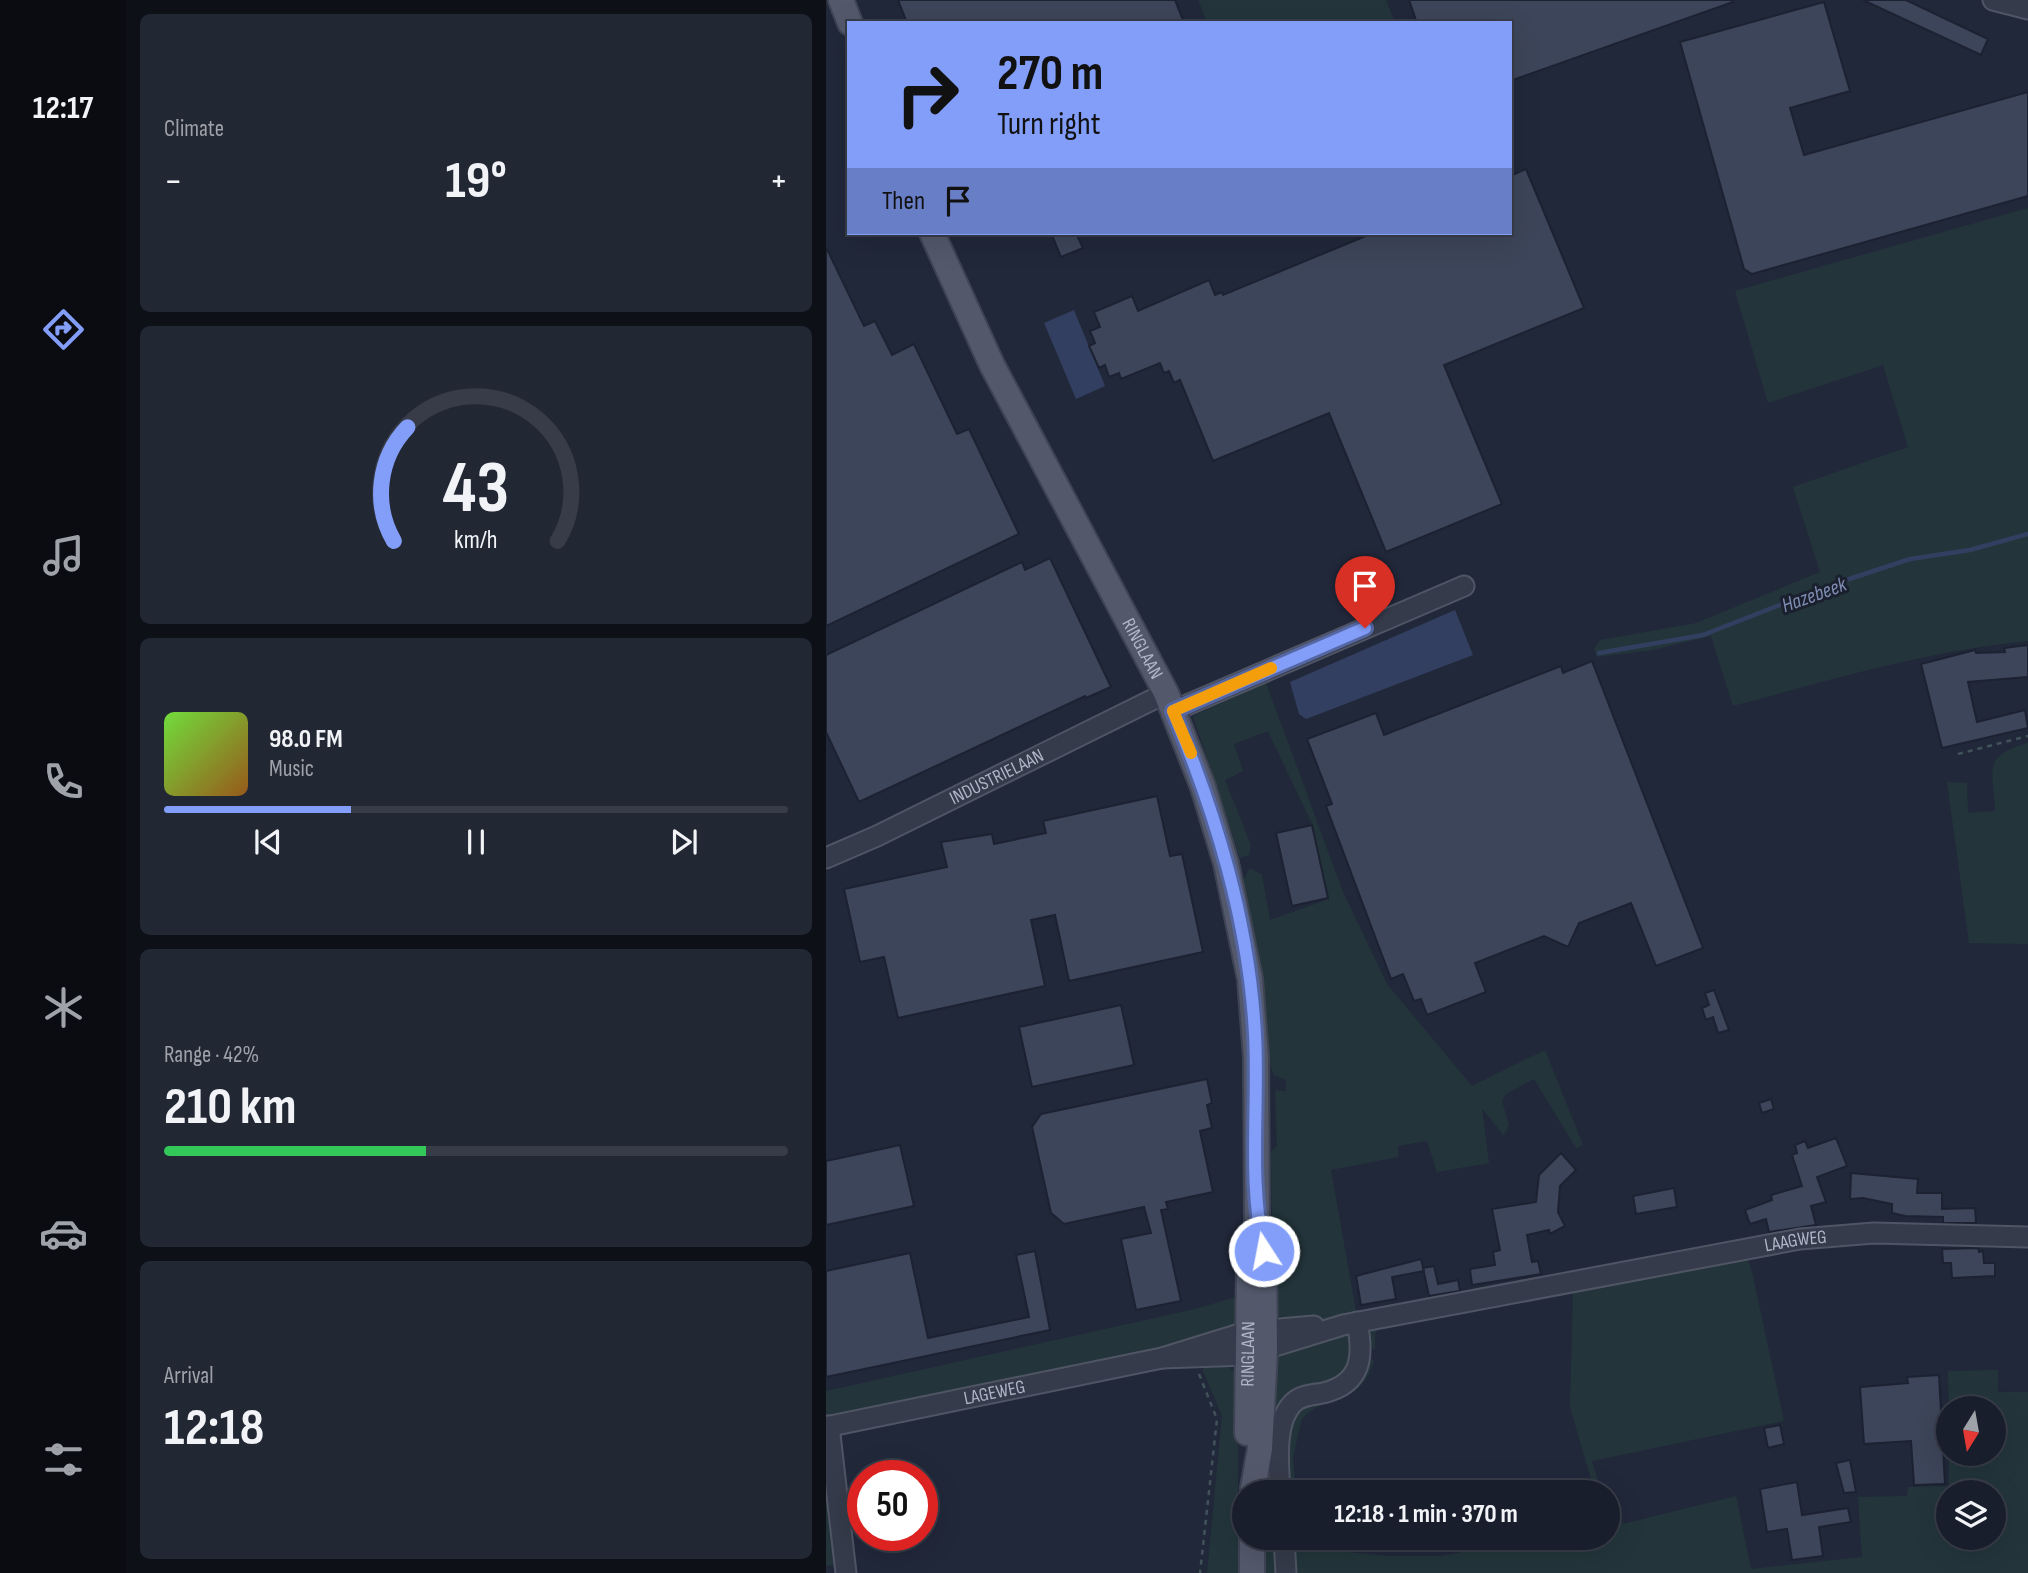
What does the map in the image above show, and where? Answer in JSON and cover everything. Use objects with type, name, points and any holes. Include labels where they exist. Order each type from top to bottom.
[{"type":"main road","points":[[841,0],[849,21]]},
{"type":"main road","name":"RINGLAAN","points":[[933,235],[992,365],[1170,702],[1217,828],[1250,979],[1256,1057],[1257,1222],[1264,1251],[1256,1341],[1260,1449],[1255,1480]]},
{"type":"main road","points":[[1252,1550],[1252,1573]]},
{"type":"street","points":[[1993,0],[2028,9]]},
{"type":"street","name":"INDUSTRIELAAN","points":[[826,858],[1170,702],[1464,586]]},
{"type":"street","name":"LAAGWEG","points":[[1567,1283],[1800,1239],[1874,1233],[2028,1237]]},
{"type":"street","name":"LAGEWEG","points":[[827,1427],[1163,1358],[1567,1283]]},
{"type":"street","points":[[1279,1480],[1278,1464],[1286,1414],[1292,1404],[1303,1396],[1332,1390],[1348,1383],[1359,1369],[1362,1349],[1350,1324]]},
{"type":"street","name":"LAGEWEG","points":[[1163,1358],[1194,1358],[1256,1341]]},
{"type":"street","points":[[827,1427],[846,1573]]},
{"type":"street","points":[[1285,1550],[1286,1573]]},
{"type":"path","points":[[1958,754],[2028,736]]},
{"type":"path","points":[[1194,1358],[1217,1419],[1200,1573]]},
{"type":"shaded area","points":[[1198,0],[1386,0],[1394,21],[1206,21]]},
{"type":"shaded area","points":[[2028,208],[2028,641],[1916,659],[1733,706],[1711,636],[1653,650],[1597,657],[1594,649],[1600,640],[1696,623],[1820,572],[1793,487],[1908,447],[1883,365],[1768,403],[1735,291]]},
{"type":"shaded area","points":[[1266,683],[1343,892],[1387,984],[1472,1086],[1545,1050],[1583,1145],[1576,1148],[1534,1079],[1506,1094],[1502,1101],[1509,1125],[1504,1136],[1482,1108],[1489,1163],[1437,1172],[1427,1141],[1398,1146],[1398,1157],[1331,1170],[1357,1317],[1312,1323],[1290,1321],[1273,1310],[1271,1152],[1277,1146],[1275,1090],[1286,1091],[1286,1080],[1274,1075],[1267,1057],[1265,1012],[1243,881],[1250,868],[1262,875],[1270,920],[1329,899],[1312,824],[1268,731],[1234,744],[1243,771],[1225,780],[1251,845],[1249,855],[1240,858],[1193,716]]},
{"type":"shaded area","points":[[2028,743],[2028,944],[1969,943],[1947,782],[1967,783],[1968,813],[1995,811],[1992,775],[1996,760],[2002,753]]},
{"type":"shaded area","points":[[1741,1256],[1748,1260],[1752,1272],[1784,1421],[1592,1461],[1598,1480],[1591,1480],[1570,1407],[1573,1292],[1378,1329],[1375,1334],[1375,1349],[1370,1348],[1365,1330]]},
{"type":"shaded area","points":[[1239,1296],[1241,1324],[1233,1333],[826,1421],[826,1391],[1195,1309]]},
{"type":"shaded area","points":[[1348,1331],[1353,1336],[1353,1370],[1293,1399],[1278,1480],[1268,1480],[1273,1364],[1282,1353],[1306,1347],[1305,1342]]},
{"type":"shaded area","points":[[1369,1358],[1374,1360],[1360,1387],[1351,1394],[1320,1406],[1301,1421],[1293,1458],[1295,1480],[1285,1480],[1283,1454],[1294,1412]]},
{"type":"shaded area","points":[[1202,1363],[1224,1363],[1237,1374],[1238,1480],[1232,1480],[1232,1550],[1239,1550],[1239,1573],[1207,1573],[1222,1416]]},
{"type":"shaded area","points":[[1998,1370],[1998,1392],[2028,1392],[2028,1573],[1292,1573],[1290,1550],[1329,1550],[1387,1556],[1442,1556],[1472,1550],[1620,1550],[1620,1514],[1623,1524],[1736,1496],[1751,1569],[1862,1557],[1858,1497],[1907,1496],[1908,1487],[1936,1486],[1936,1550],[2006,1550],[2006,1480],[1949,1480],[1949,1466],[2006,1466],[2006,1396],[1949,1396],[1948,1371]]},
{"type":"shaded area","points":[[826,1436],[841,1564],[826,1566]]},
{"type":"shaded area","points":[[1265,1550],[1281,1550],[1283,1573],[1264,1573]]},
{"type":"water","points":[[1074,310],[1105,386],[1076,399],[1044,323]]},
{"type":"water","points":[[1455,610],[1473,655],[1306,719],[1299,714],[1290,682]]},
{"type":"building","points":[[898,0],[1175,0],[1183,21],[906,21]]},
{"type":"building","points":[[1409,0],[1733,2],[1512,80],[1512,21],[1416,21]]},
{"type":"building","points":[[1863,0],[1906,0],[1988,39],[1981,55]]},
{"type":"building","points":[[1824,2],[1850,91],[1790,108],[1804,155],[2028,92],[2028,196],[1752,274],[1744,269],[1680,42]]},
{"type":"building","points":[[1526,169],[1584,308],[1444,365],[1502,504],[1386,552],[1329,413],[1213,461],[1180,380],[1174,383],[1169,371],[1164,373],[1160,363],[1121,379],[1119,373],[1109,377],[1105,365],[1099,368],[1089,346],[1095,343],[1090,331],[1100,327],[1094,312],[1132,296],[1138,311],[1209,280],[1215,295],[1222,292],[1223,295],[1368,235],[1512,235],[1512,175]]},
{"type":"building","points":[[1052,235],[1077,235],[1083,248],[1061,257]]},
{"type":"building","points":[[826,247],[864,326],[875,321],[892,355],[914,344],[957,434],[969,429],[1019,534],[826,626]]},
{"type":"building","points":[[1050,558],[1111,687],[1086,698],[1085,696],[859,802],[826,732],[826,655],[1022,562],[1025,570]]},
{"type":"building","points":[[2028,645],[2028,677],[1968,682],[1977,722],[2025,710],[2028,728],[1942,748],[1921,664],[1975,650],[1976,653],[2005,652],[2004,648]]},
{"type":"building","points":[[1592,661],[1703,948],[1656,966],[1631,903],[1579,923],[1568,947],[1544,936],[1475,963],[1486,992],[1427,1015],[1421,999],[1414,1001],[1403,974],[1391,979],[1326,806],[1332,804],[1307,739],[1376,713],[1384,735],[1561,666],[1563,673]]},
{"type":"building","points":[[1157,796],[1170,856],[1182,854],[1203,952],[1069,981],[1055,915],[1031,920],[1045,986],[898,1018],[884,957],[860,962],[844,889],[947,867],[941,842],[992,834],[994,844],[1046,833],[1043,821]]},
{"type":"building","points":[[1312,825],[1328,898],[1292,906],[1276,833]]},
{"type":"building","points":[[1714,990],[1729,1030],[1718,1033],[1713,1017],[1706,1020],[1702,1008],[1709,1005],[1705,993]]},
{"type":"building","points":[[1121,1005],[1134,1065],[1032,1087],[1019,1027]]},
{"type":"building","points":[[1207,1079],[1212,1103],[1207,1105],[1212,1128],[1200,1131],[1213,1192],[1166,1202],[1168,1209],[1161,1210],[1181,1301],[1136,1310],[1121,1239],[1151,1233],[1144,1207],[1064,1224],[1051,1213],[1032,1127],[1041,1114]]},
{"type":"building","points":[[1771,1099],[1774,1109],[1762,1113],[1759,1103]]},
{"type":"building","points":[[1836,1138],[1847,1166],[1817,1177],[1826,1202],[1811,1206],[1816,1225],[1769,1232],[1766,1219],[1750,1224],[1745,1210],[1772,1200],[1771,1195],[1802,1186],[1792,1155],[1797,1153],[1795,1145],[1805,1141],[1808,1148]]},
{"type":"building","points":[[900,1145],[914,1206],[826,1225],[826,1161]]},
{"type":"building","points":[[1561,1153],[1576,1170],[1560,1186],[1558,1212],[1565,1226],[1550,1234],[1549,1230],[1527,1235],[1532,1262],[1538,1261],[1541,1274],[1472,1285],[1470,1269],[1495,1265],[1493,1252],[1500,1250],[1492,1209],[1536,1202],[1539,1175]]},
{"type":"building","points":[[1851,1173],[1918,1179],[1917,1193],[1942,1193],[1942,1209],[1975,1208],[1976,1223],[1943,1223],[1943,1217],[1905,1216],[1892,1213],[1892,1204],[1863,1198],[1850,1199]]},
{"type":"building","points":[[1674,1188],[1677,1207],[1636,1214],[1633,1196]]},
{"type":"building","points":[[1978,1248],[1979,1252],[1983,1251],[1984,1263],[1995,1263],[1995,1276],[1952,1278],[1951,1263],[1943,1263],[1942,1249]]},
{"type":"building","points":[[1035,1251],[1050,1330],[826,1377],[826,1271],[910,1253],[928,1338],[1029,1317],[1016,1255]]},
{"type":"building","points":[[1421,1259],[1424,1271],[1392,1277],[1396,1299],[1361,1305],[1356,1276]]},
{"type":"building","points":[[1434,1266],[1438,1284],[1458,1280],[1460,1291],[1429,1296],[1423,1268]]},
{"type":"building","points":[[1939,1375],[1940,1396],[1936,1396],[1936,1466],[1944,1466],[1945,1480],[1936,1480],[1936,1484],[1914,1485],[1911,1441],[1864,1444],[1860,1387],[1908,1383],[1907,1377]]},
{"type":"building","points":[[1780,1425],[1784,1444],[1768,1448],[1764,1428]]},
{"type":"building","points":[[1850,1460],[1856,1492],[1844,1493],[1836,1463]]},
{"type":"building","points":[[1797,1482],[1802,1515],[1848,1508],[1851,1522],[1819,1527],[1823,1556],[1792,1560],[1787,1529],[1767,1532],[1760,1489]]},
{"type":"waterway","name":"Hazebeek","points":[[1599,653],[1703,635],[1831,585],[1910,559],[1970,550],[2028,534]]},
{"type":"slow traffic","points":[[1191,753],[1173,711],[1271,668]]},
{"type":"route","points":[[1264,1251],[1257,1222],[1256,1057],[1250,979],[1217,828],[1173,711],[1365,628]]}]
